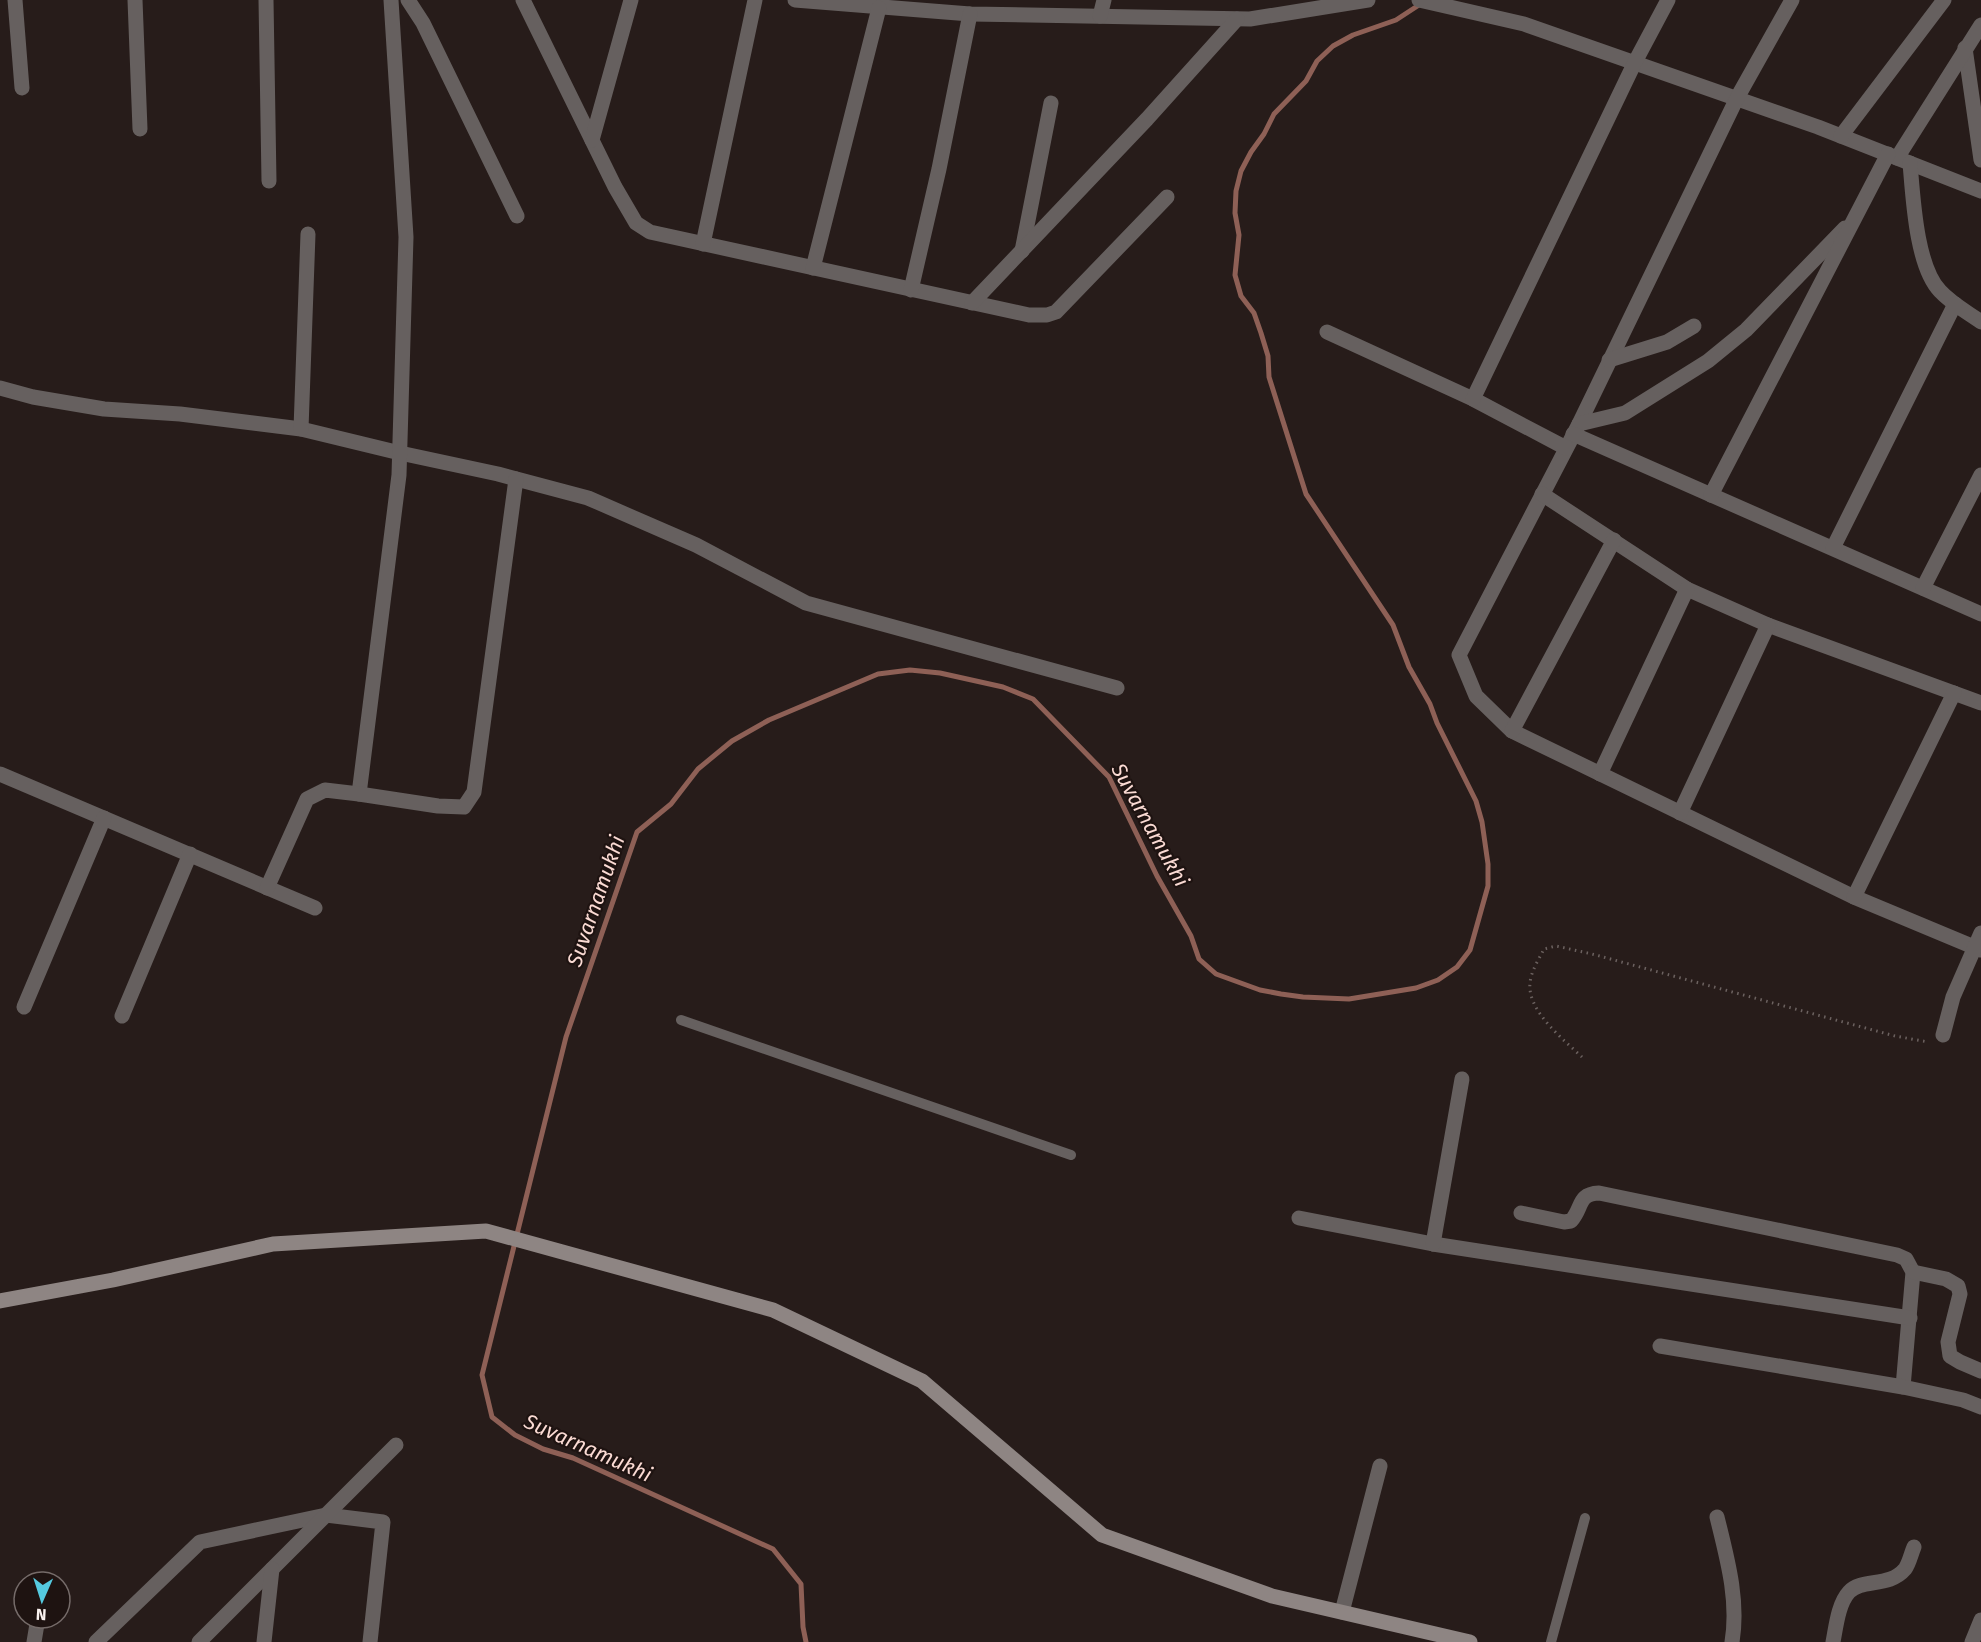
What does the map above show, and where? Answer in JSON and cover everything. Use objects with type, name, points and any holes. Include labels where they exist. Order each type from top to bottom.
[{"type":"street","points":[[15,0],[22,88]]},
{"type":"street","points":[[135,0],[140,129]]},
{"type":"street","points":[[266,0],[269,181]]},
{"type":"street","points":[[359,794],[400,453],[406,237],[391,0]]},
{"type":"street","points":[[408,0],[423,22],[517,216]]},
{"type":"street","points":[[523,0],[592,141],[636,223],[650,232],[1029,315],[1047,315],[1056,312],[1167,197]]},
{"type":"street","points":[[592,141],[631,0]]},
{"type":"street","points":[[703,244],[755,0]]},
{"type":"street","points":[[795,0],[970,14],[996,7],[1100,16],[1237,19],[1250,19],[1368,0]]},
{"type":"street","points":[[1100,16],[1104,0]]},
{"type":"street","points":[[1419,0],[1524,24],[1841,136],[1981,191]]},
{"type":"street","points":[[1473,399],[1635,62],[1668,0]]},
{"type":"street","points":[[1792,0],[1737,98],[1576,429],[1459,655],[1476,696],[1512,731],[1854,897],[1979,943],[1953,997],[1943,1035]]},
{"type":"street","points":[[1841,136],[1944,0]]},
{"type":"street","points":[[813,268],[879,8]]},
{"type":"street","points":[[911,290],[939,169],[970,14]]},
{"type":"street","points":[[972,303],[1147,119],[1237,19]]},
{"type":"street","points":[[1712,495],[1855,218],[1898,158],[1981,25]]},
{"type":"street","points":[[1965,48],[1981,160]]},
{"type":"street","points":[[1022,251],[1051,103]]},
{"type":"street","points":[[1898,158],[1925,265],[1938,290],[1981,322]]},
{"type":"street","points":[[1576,429],[1624,413],[1708,361],[1746,330],[1855,218]]},
{"type":"street","points":[[302,429],[308,234]]},
{"type":"street","points":[[1833,548],[1955,304]]},
{"type":"street","points":[[1609,360],[1667,342],[1694,326]]},
{"type":"street","points":[[1327,332],[1473,399],[1566,448]]},
{"type":"street","points":[[0,388],[33,397],[104,409],[180,414],[302,429],[588,498],[696,545],[806,603],[1118,688]]},
{"type":"street","points":[[1576,429],[1712,495],[1981,614]]},
{"type":"street","points":[[1923,588],[1981,475]]},
{"type":"street","points":[[267,888],[307,799],[325,790],[438,807],[464,807],[474,792],[516,479]]},
{"type":"street","points":[[1542,494],[1687,589],[1768,625],[1981,703]]},
{"type":"street","points":[[1512,731],[1614,540]]},
{"type":"street","points":[[1600,774],[1687,589]]},
{"type":"street","points":[[1680,813],[1768,625]]},
{"type":"street","points":[[1854,897],[1954,693]]},
{"type":"street","points":[[0,774],[315,909]]},
{"type":"street","points":[[24,1007],[104,818]]},
{"type":"street","points":[[122,1016],[190,854]]},
{"type":"street","points":[[1433,1244],[1462,1079]]},
{"type":"street","points":[[1521,1213],[1563,1222],[1571,1221],[1583,1198],[1590,1193],[1599,1193],[1897,1255],[1906,1259],[1913,1272],[1903,1387]]},
{"type":"street","points":[[1299,1218],[1433,1244],[1910,1318]]},
{"type":"street","points":[[0,1300],[113,1280],[273,1244],[486,1231],[773,1310],[922,1381],[1102,1535],[1272,1596],[1470,1642]]},
{"type":"street","points":[[1913,1272],[1946,1279],[1958,1286],[1960,1294],[1948,1342],[1950,1356],[1981,1371]]},
{"type":"street","points":[[1660,1346],[1903,1387],[1963,1400],[1981,1407]]},
{"type":"street","points":[[199,1642],[396,1445]]},
{"type":"street","points":[[1342,1612],[1380,1466]]},
{"type":"street","points":[[96,1642],[200,1542],[326,1515],[383,1522],[370,1642]]},
{"type":"street","points":[[1718,1517],[1730,1571],[1734,1603],[1732,1642]]},
{"type":"street","points":[[1833,1642],[1843,1604],[1849,1592],[1858,1586],[1892,1580],[1906,1569],[1914,1547]]},
{"type":"street","points":[[264,1642],[272,1569]]},
{"type":"street","points":[[1972,1642],[1981,1620]]},
{"type":"lane","points":[[681,1020],[1071,1155]]},
{"type":"lane","points":[[1551,1642],[1585,1518]]},
{"type":"path","points":[[1582,1057],[1549,1026],[1530,996],[1530,982],[1544,949],[1556,946],[1592,954],[1895,1036],[1928,1042],[1943,1035]]},
{"type":"waterway","name":"Suvarnamukhi","points":[[806,1642],[801,1584],[773,1549],[573,1458],[543,1449],[515,1435],[492,1417],[482,1375],[566,1037],[637,832],[671,804],[698,769],[732,741],[769,720],[878,674],[910,670],[940,673],[1003,687],[1033,699],[1109,777],[1157,876],[1191,936],[1199,959],[1216,974],[1260,990],[1281,994],[1349,999],[1416,988],[1438,980],[1457,967],[1470,950],[1488,886],[1488,864],[1482,822],[1476,801],[1437,723],[1430,704],[1409,667],[1393,625],[1306,494],[1269,377],[1268,356],[1261,333],[1254,313],[1241,296],[1235,275],[1239,235],[1235,213],[1236,191],[1241,171],[1274,114],[1306,81],[1317,61],[1333,46],[1353,35],[1396,20],[1422,3]]}]
